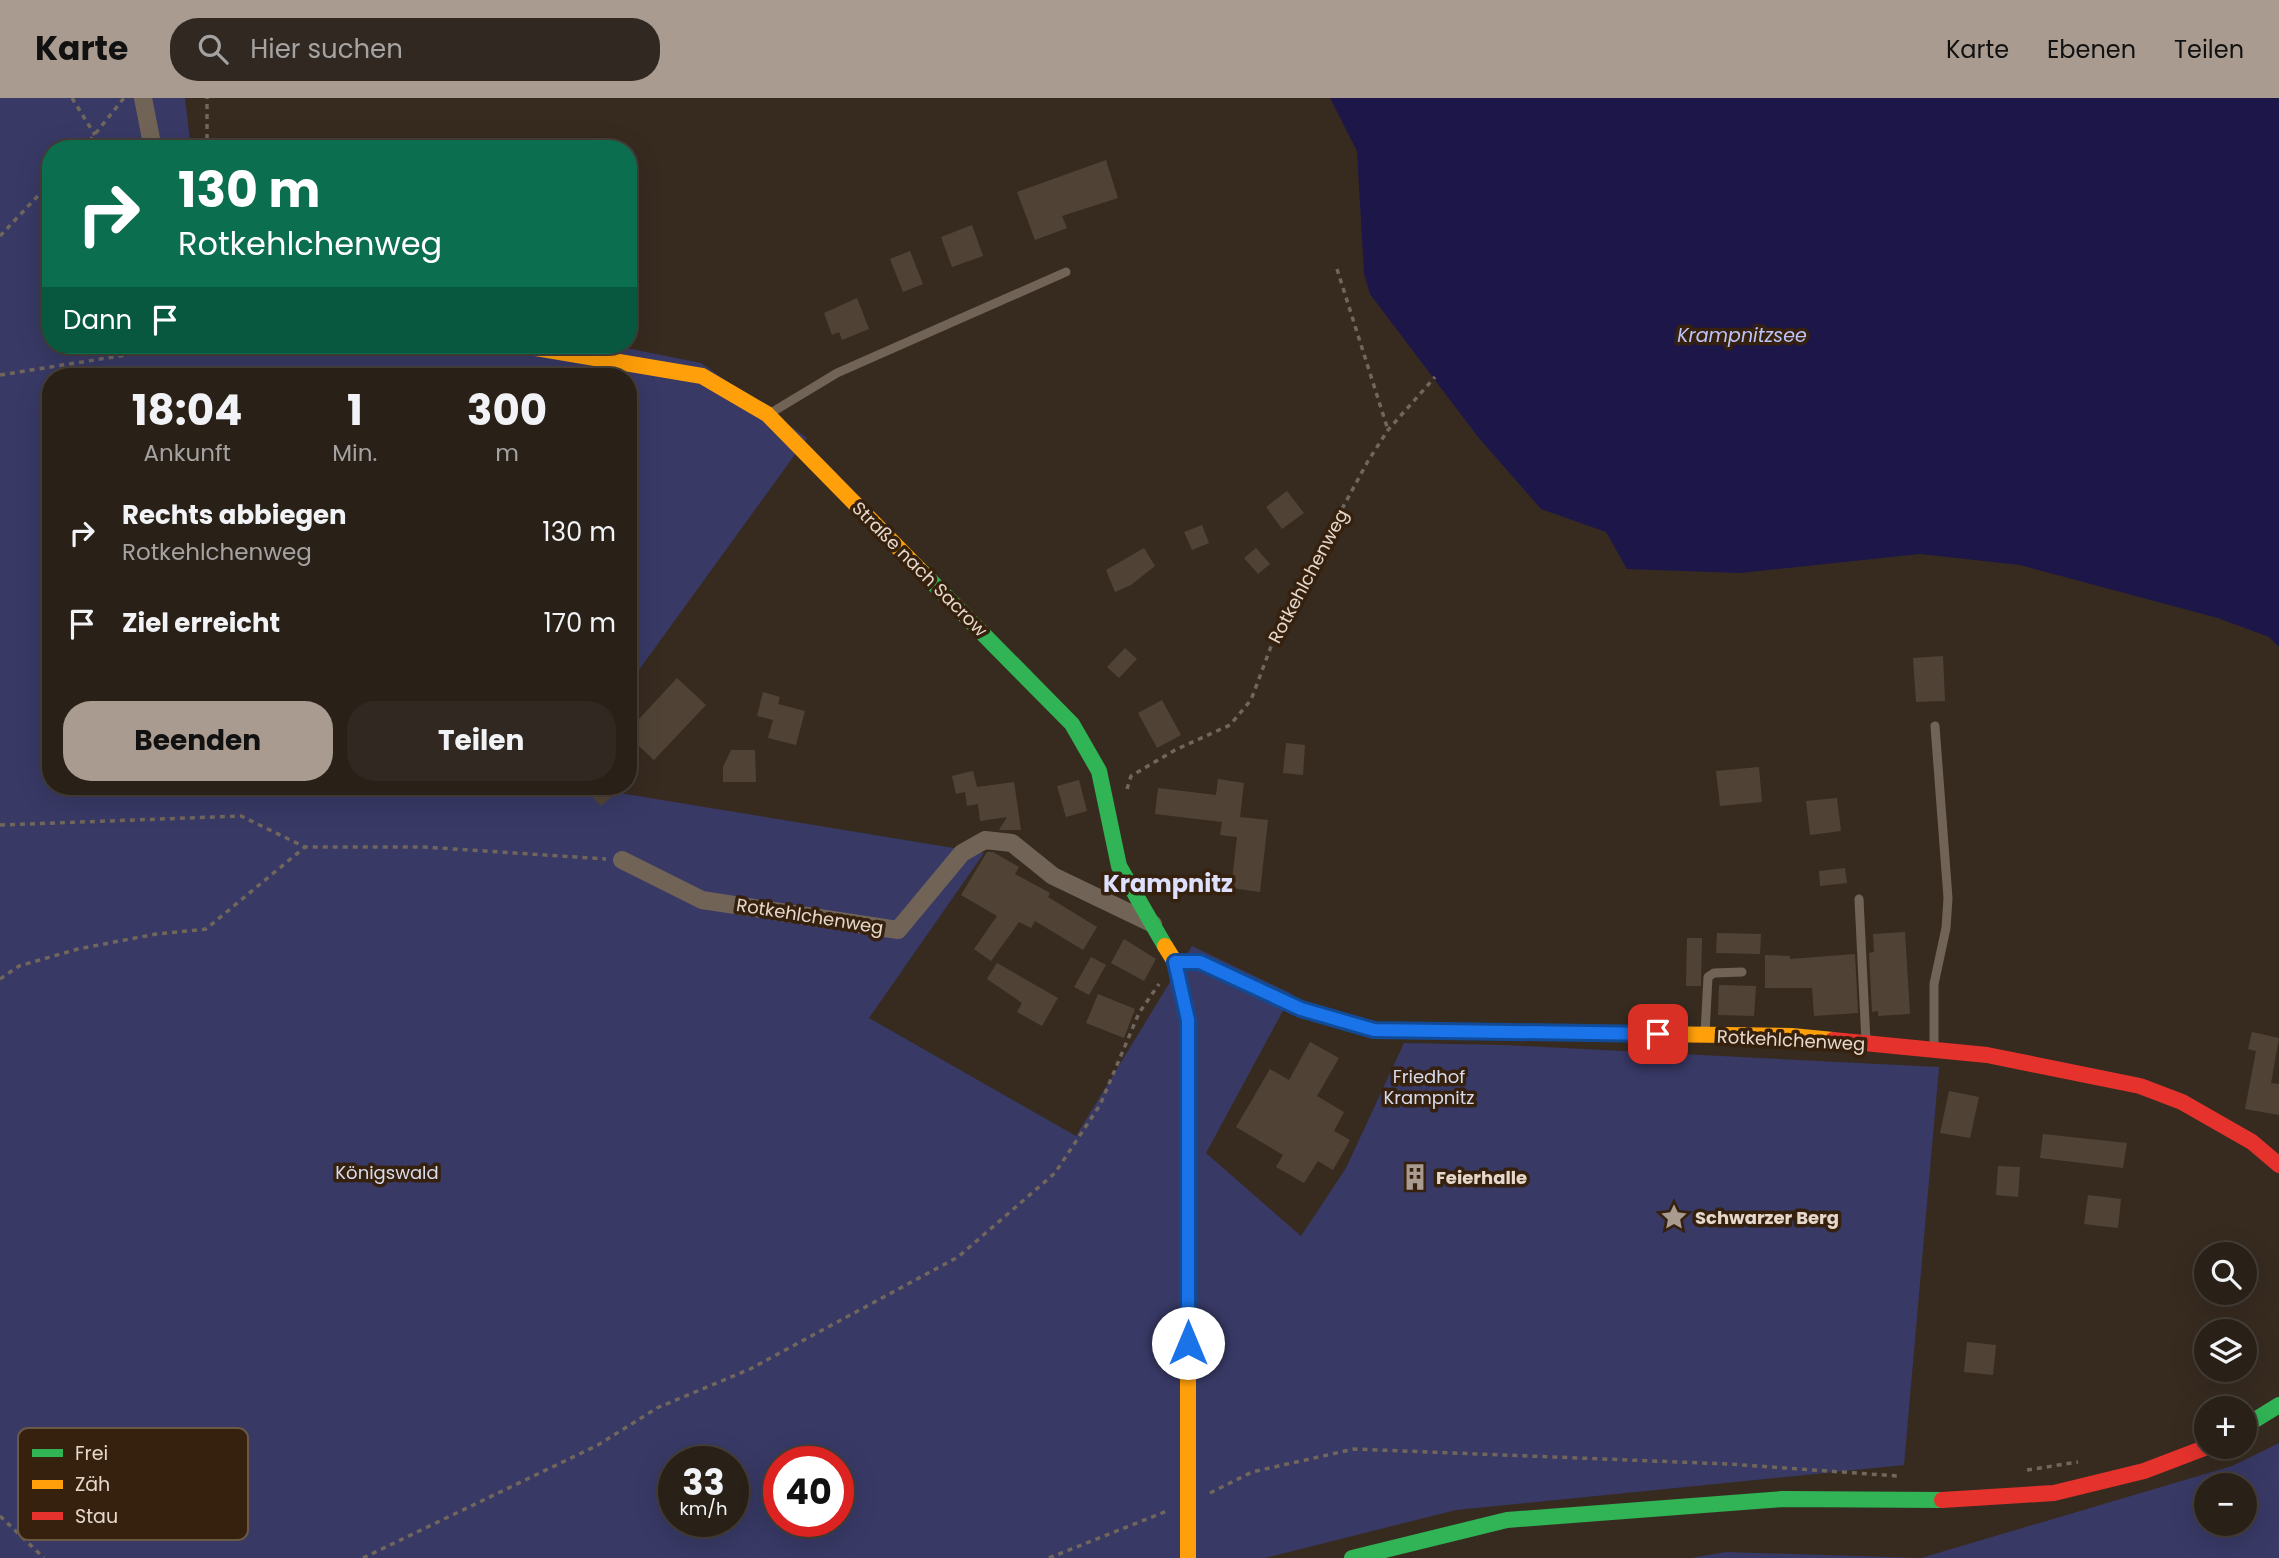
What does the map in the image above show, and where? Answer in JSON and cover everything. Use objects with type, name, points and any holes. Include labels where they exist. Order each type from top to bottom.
[{"type":"street","points":[[143,98],[151,140]]},
{"type":"street","name":"Straße nach Sacrow","points":[[571,354],[702,376],[767,415],[1072,724],[1099,771],[1114,827],[1119,866],[1175,962]]},
{"type":"street","name":"Rotkehlchenweg","points":[[622,860],[702,900],[898,930],[962,853],[973,844],[985,840],[1012,844],[1053,876],[1156,926]]},
{"type":"street","points":[[1175,962],[1188,1020],[1188,1558]]},
{"type":"street","name":"Rotkehlchenweg","points":[[1175,962],[1200,962],[1301,1009],[1374,1030],[1792,1036],[1987,1055],[2140,1086],[2182,1102],[2210,1117],[2252,1142],[2279,1165]]},
{"type":"street","points":[[2257,1419],[2279,1405]]},
{"type":"street","points":[[1352,1558],[1507,1520],[1783,1499],[1918,1501],[2054,1493],[2144,1471],[2194,1452]]},
{"type":"lane","points":[[767,415],[837,373],[1066,272]]},
{"type":"lane","points":[[1934,1050],[1934,984],[1946,929],[1948,898],[1935,726]]},
{"type":"lane","points":[[1859,899],[1866,1044]]},
{"type":"lane","points":[[1705,1035],[1708,977],[1714,973],[1742,972]]},
{"type":"path","points":[[72,98],[95,136]]},
{"type":"path","points":[[91,140],[124,98]]},
{"type":"path","points":[[207,98],[207,140]]},
{"type":"path","points":[[0,236],[42,192]]},
{"type":"path","points":[[1337,269],[1388,430]]},
{"type":"path","points":[[44,368],[132,354]]},
{"type":"path","points":[[0,375],[42,368]]},
{"type":"path","name":"Rotkehlchenweg","points":[[1127,789],[1131,776],[1175,750],[1230,725],[1251,700],[1279,625],[1388,430],[1435,377]]},
{"type":"path","points":[[0,825],[241,816],[305,847],[424,847],[622,860]]},
{"type":"path","points":[[0,979],[19,966],[78,949],[156,934],[206,929],[305,847]]},
{"type":"path","points":[[363,1558],[598,1446],[657,1408],[750,1369],[958,1257],[1055,1173],[1100,1105],[1139,1013],[1175,962]]},
{"type":"path","points":[[1049,1558],[1188,1504],[1252,1472],[1354,1450],[1716,1463],[1906,1477]]},
{"type":"path","points":[[2024,1471],[2087,1461]]},
{"type":"path","points":[[0,1516],[18,1533]]},
{"type":"path","points":[[25,1540],[44,1558]]},
{"type":"green space","name":"Königswald","points":[[0,98],[185,98],[190,140],[42,140],[42,354],[637,354],[637,350],[701,363],[807,438],[637,673],[637,368],[42,368],[42,795],[632,795],[984,853],[869,1018],[1076,1136],[1192,946],[1292,994],[1206,1153],[1301,1236],[1346,1168],[1404,1043],[1503,1045],[1939,1067],[1904,1465],[1456,1510],[1265,1558],[0,1558]]},
{"type":"green space","points":[[2279,1443],[2279,1558],[1921,1558],[2194,1477],[2194,1536],[2257,1536],[2257,1473],[2208,1473],[2246,1459],[2257,1459],[2257,1454]]},
{"type":"green space","points":[[1726,1552],[1921,1558],[1691,1558]]},
{"type":"water","name":"Krampnitzsee","points":[[1330,98],[2279,98],[2279,647],[2269,637],[2218,618],[2020,565],[1920,554],[1740,573],[1627,569],[1606,532],[1541,509],[1478,437],[1370,294],[1364,274],[1357,151]]},
{"type":"building","points":[[1106,160],[1118,198],[1062,216],[1067,228],[1035,240],[1017,192]]},
{"type":"building","points":[[972,225],[983,256],[952,267],[941,237]]},
{"type":"building","points":[[910,251],[923,284],[903,292],[890,259]]},
{"type":"building","points":[[857,298],[869,329],[842,340],[839,332],[832,335],[824,313]]},
{"type":"building","points":[[1287,491],[1304,513],[1282,529],[1266,507]]},
{"type":"building","points":[[1202,525],[1209,543],[1192,550],[1184,532]]},
{"type":"building","points":[[1144,548],[1155,566],[1131,585],[1115,592],[1106,570]]},
{"type":"building","points":[[1256,548],[1270,564],[1258,574],[1244,558]]},
{"type":"building","points":[[1125,648],[1137,659],[1119,678],[1107,667]]},
{"type":"building","points":[[1943,656],[1945,701],[1916,702],[1913,658]]},
{"type":"building","points":[[677,678],[706,705],[654,760],[637,744],[637,721]]},
{"type":"building","points":[[763,692],[780,697],[778,704],[805,711],[796,745],[768,738],[773,720],[757,716]]},
{"type":"building","points":[[1162,700],[1181,735],[1157,748],[1138,713]]},
{"type":"building","points":[[1286,743],[1305,745],[1303,775],[1283,773]]},
{"type":"building","points":[[731,750],[755,750],[756,782],[723,782],[723,767]]},
{"type":"building","points":[[1759,767],[1762,802],[1720,806],[1716,771]]},
{"type":"building","points":[[973,771],[977,787],[1014,782],[1021,830],[999,830],[1007,817],[980,821],[978,804],[967,806],[965,792],[956,794],[952,776]]},
{"type":"building","points":[[1218,779],[1244,783],[1240,817],[1268,820],[1260,892],[1231,888],[1237,837],[1220,835],[1222,822],[1155,814],[1158,788],[1216,795]]},
{"type":"building","points":[[1079,780],[1087,811],[1066,817],[1057,786]]},
{"type":"building","points":[[591,795],[614,795],[601,806]]},
{"type":"building","points":[[1837,798],[1841,831],[1810,835],[1806,801]]},
{"type":"building","points":[[987,852],[993,852],[1019,867],[1015,874],[1050,893],[1048,897],[1097,927],[1083,950],[1035,921],[1031,928],[1019,922],[991,961],[974,949],[997,916],[961,895]]},
{"type":"building","points":[[1845,868],[1847,883],[1820,886],[1819,871]]},
{"type":"building","points":[[1905,932],[1910,1014],[1878,1016],[1878,1011],[1872,1012],[1869,953],[1874,952],[1873,934]]},
{"type":"building","points":[[1717,933],[1761,934],[1760,954],[1716,953]]},
{"type":"building","points":[[1687,938],[1702,938],[1701,986],[1686,986]]},
{"type":"building","points":[[1124,939],[1156,959],[1144,981],[1111,963]]},
{"type":"building","points":[[1855,954],[1858,1013],[1814,1016],[1812,988],[1765,988],[1765,955],[1790,956],[1790,959]]},
{"type":"building","points":[[1091,957],[1106,965],[1089,995],[1074,987]]},
{"type":"building","points":[[997,963],[1058,998],[1042,1026],[1017,1012],[1022,1003],[987,979]]},
{"type":"building","points":[[1719,985],[1756,986],[1754,1016],[1718,1015]]},
{"type":"building","points":[[1098,994],[1135,1009],[1124,1038],[1086,1023]]},
{"type":"building","points":[[2252,1032],[2279,1038],[2271,1083],[2279,1084],[2279,1115],[2245,1109],[2256,1051],[2248,1049]]},
{"type":"building","points":[[1310,1042],[1339,1058],[1317,1096],[1344,1112],[1334,1131],[1350,1140],[1333,1170],[1318,1161],[1304,1183],[1276,1167],[1283,1155],[1236,1127],[1270,1069],[1289,1080]]},
{"type":"building","points":[[1949,1091],[1979,1097],[1970,1138],[1940,1133]]},
{"type":"building","points":[[2043,1134],[2127,1143],[2123,1168],[2040,1158]]},
{"type":"building","points":[[1998,1166],[2020,1167],[2018,1197],[1996,1195]]},
{"type":"building","points":[[2088,1195],[2121,1199],[2118,1228],[2084,1224]]},
{"type":"building","points":[[1967,1342],[1996,1345],[1993,1375],[1964,1372]]},
{"type":"traffic: fast","points":[[922,572],[1072,724],[1099,771],[1119,866],[1165,946]]},
{"type":"traffic: fast","points":[[1175,962],[1200,962],[1301,1009],[1374,1030],[1502,1032]]},
{"type":"traffic: fast","points":[[2257,1419],[2279,1405]]},
{"type":"traffic: fast","points":[[1352,1558],[1507,1520],[1783,1499],[1942,1500]]},
{"type":"traffic: slow","points":[[571,354],[702,376],[767,414],[922,572]]},
{"type":"traffic: slow","points":[[1165,946],[1175,962],[1188,1020],[1188,1558]]},
{"type":"traffic: slow","points":[[1502,1032],[1792,1036],[1833,1040]]},
{"type":"traffic: jam","points":[[1833,1040],[1987,1055],[2140,1086],[2182,1102],[2252,1142],[2279,1165]]},
{"type":"traffic: jam","points":[[1942,1500],[2054,1493],[2144,1471],[2194,1452]]},
{"type":"place","name":"Feierhalle","points":[[1415,1177]]},
{"type":"place","name":"Schwarzer Berg","points":[[1674,1217]]},
{"type":"district","name":"Krampnitz","points":[[1168,883]]},
{"type":"route","points":[[1188,1343],[1188,1020],[1175,962],[1200,962],[1301,1009],[1374,1030],[1658,1034]]},
{"type":"park label","name":"Friedhof Krampnitz","points":[[1429,1086]]}]
